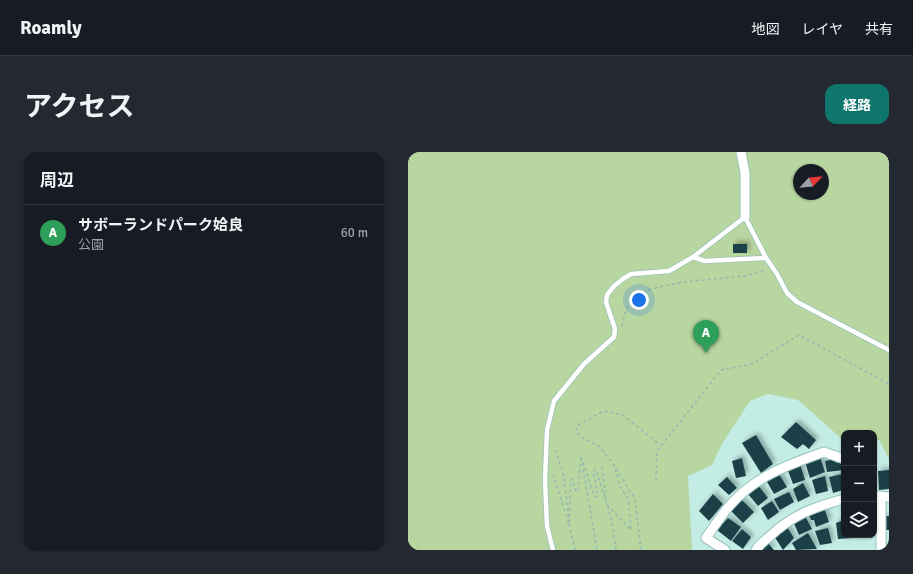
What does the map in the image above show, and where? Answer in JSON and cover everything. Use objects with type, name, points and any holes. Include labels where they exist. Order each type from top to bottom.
[{"type":"street","points":[[741,152],[745,173],[745,217]]},
{"type":"street","points":[[725,550],[706,538],[726,509],[743,492],[779,469],[824,452],[841,458]]},
{"type":"street","points":[[881,496],[881,550]]},
{"type":"street","points":[[756,550],[771,534],[787,522],[808,510],[841,499]]},
{"type":"lane","points":[[553,550],[547,526],[545,480],[547,430],[554,401],[584,364],[614,337],[615,329],[606,302],[607,295],[623,278],[631,274],[669,271],[693,257],[745,217],[786,293],[797,302],[889,350]]},
{"type":"lane","points":[[693,257],[705,261],[766,258]]},
{"type":"path","points":[[614,337],[620,332],[629,302],[637,294],[649,289],[687,282],[751,275],[764,270],[772,274],[777,274]]},
{"type":"path","points":[[656,480],[656,451],[721,370],[752,364],[799,335],[889,384]]},
{"type":"path","points":[[641,550],[635,499],[614,464],[599,446],[579,436],[576,429],[578,425],[604,411],[623,415],[660,446]]},
{"type":"path","points":[[555,450],[562,472],[569,524]]},
{"type":"path","points":[[569,524],[571,479],[574,481],[576,492],[578,490],[581,456]]},
{"type":"path","points":[[581,456],[594,497],[598,496],[593,471],[596,469],[612,520],[616,550]]},
{"type":"path","points":[[581,456],[597,550]]},
{"type":"path","points":[[602,467],[606,504],[631,530],[628,500],[619,485],[614,464]]},
{"type":"path","points":[[553,474],[569,524],[575,550]]},
{"type":"green space","points":[[408,152],[889,152],[889,459],[879,440],[877,440],[877,430],[841,430],[841,438],[798,400],[768,394],[750,401],[722,444],[712,465],[688,476],[692,550],[408,550]]},
{"type":"building","points":[[733,244],[747,244],[747,253],[733,253]]},
{"type":"building","points":[[796,422],[816,440],[809,449],[803,444],[797,449],[781,437]]},
{"type":"building","points":[[756,435],[773,464],[761,473],[742,443]]},
{"type":"building","points":[[820,457],[825,472],[810,478],[805,462]]},
{"type":"building","points":[[742,458],[746,476],[736,478],[732,461]]},
{"type":"building","points":[[835,459],[836,463],[841,462],[841,470],[827,472],[825,461]]},
{"type":"building","points":[[800,464],[805,480],[793,484],[787,468]]},
{"type":"building","points":[[889,470],[889,489],[879,490],[878,471]]},
{"type":"building","points":[[779,474],[787,487],[774,494],[766,480]]},
{"type":"building","points":[[841,474],[841,491],[833,493],[829,477]]},
{"type":"building","points":[[825,476],[828,491],[816,494],[812,480]]},
{"type":"building","points":[[727,477],[737,488],[729,495],[718,485]]},
{"type":"building","points":[[803,483],[810,496],[798,502],[793,489]]},
{"type":"building","points":[[758,485],[768,498],[758,506],[748,494]]},
{"type":"building","points":[[789,492],[794,502],[780,510],[774,499]]},
{"type":"building","points":[[713,494],[723,504],[709,521],[699,511]]},
{"type":"building","points":[[742,500],[754,512],[743,523],[731,511]]},
{"type":"building","points":[[772,501],[779,512],[768,520],[761,508]]},
{"type":"building","points":[[824,508],[829,522],[816,527],[814,520],[811,520],[808,513]]},
{"type":"building","points":[[805,516],[812,529],[799,535],[793,521]]},
{"type":"building","points":[[885,516],[889,516],[889,530],[885,530]]},
{"type":"building","points":[[728,518],[741,527],[731,541],[717,530]]},
{"type":"building","points":[[841,521],[841,538],[851,538],[838,539],[836,523]]},
{"type":"building","points":[[787,527],[794,538],[783,550],[774,536]]},
{"type":"building","points":[[828,528],[832,543],[820,545],[815,531]]},
{"type":"building","points":[[742,529],[751,537],[743,549],[732,541]]},
{"type":"building","points":[[808,533],[817,549],[796,550],[792,543]]},
{"type":"building","points":[[768,543],[774,550],[761,550]]},
{"type":"place","name":"サボーランドパーク姶良","points":[[706,353]]}]
